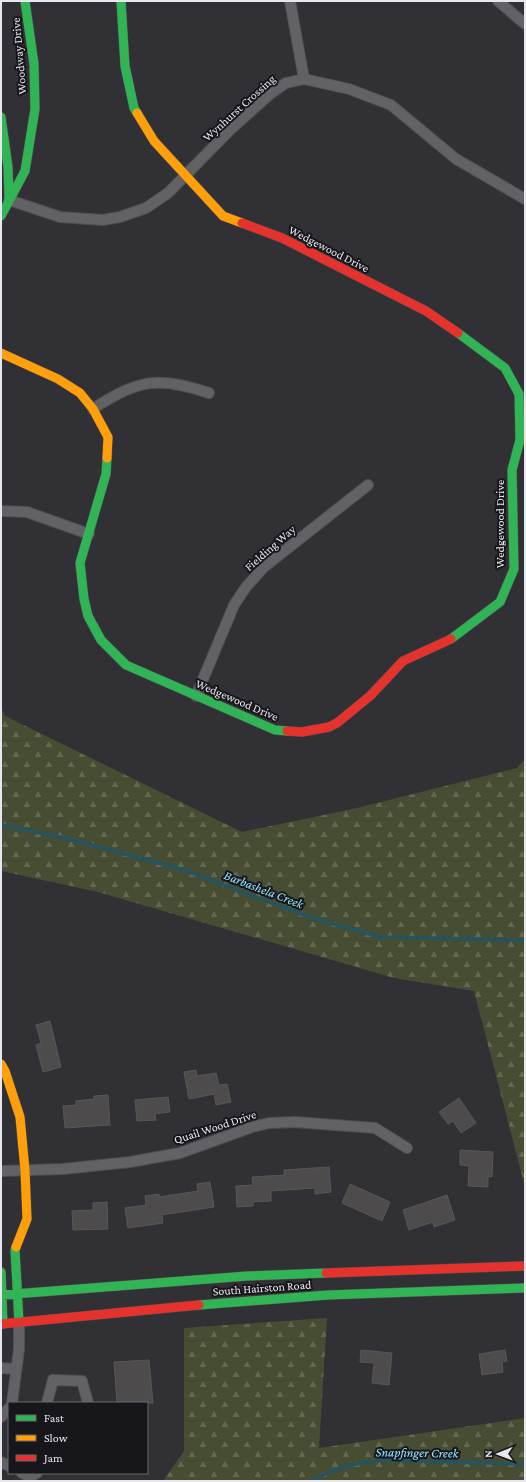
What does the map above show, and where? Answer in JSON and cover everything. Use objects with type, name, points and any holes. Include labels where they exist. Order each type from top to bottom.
[{"type":"street","name":"Woodway Drive","points":[[1,216],[25,171],[35,109],[34,64],[25,1]]},
{"type":"street","name":"Wedgewood Drive","points":[[1,353],[63,383],[80,393],[93,409],[108,437],[106,474],[80,563],[84,599],[88,616],[101,640],[126,665],[275,730],[302,732],[329,727],[337,723],[370,696],[404,662],[454,637],[500,602],[514,569],[512,470],[520,440],[519,394],[505,368],[469,340],[426,311],[282,238],[223,216],[154,141],[134,108],[125,66],[121,1]]},
{"type":"street","points":[[290,1],[304,79]]},
{"type":"street","points":[[498,1],[525,24]]},
{"type":"street","name":"Wynhurst Crossing","points":[[9,200],[60,217],[103,220],[120,217],[146,208],[168,193],[231,129],[270,94],[286,83],[304,79],[349,89],[390,105],[456,159],[525,199]]},
{"type":"street","name":"Woodway Drive","points":[[1,117],[8,167],[9,200]]},
{"type":"street","points":[[93,409],[112,396],[140,384],[158,382],[188,386],[209,393]]},
{"type":"street","name":"Fielding Way","points":[[196,696],[234,605],[246,587],[264,567],[368,485]]},
{"type":"street","points":[[1,511],[27,512],[89,534]]},
{"type":"street","points":[[1,1064],[5,1071],[20,1118],[25,1170],[27,1219],[15,1250],[19,1350],[12,1402]]},
{"type":"street","name":"Quail Wood Drive","points":[[1,1171],[63,1169],[130,1162],[173,1155],[252,1127],[282,1122],[375,1128],[407,1148]]},
{"type":"street","name":"South Hairston Road","points":[[2,1295],[247,1276],[525,1266]]},
{"type":"street","points":[[1,1272],[2,1327]]},
{"type":"street","name":"South Hairston Road","points":[[2,1327],[19,1322],[244,1301],[328,1295],[525,1288]]},
{"type":"street","points":[[1,1368],[16,1369]]},
{"type":"street","points":[[47,1402],[53,1380],[82,1381],[88,1402]]},
{"type":"street","points":[[1,1417],[8,1409]]},
{"type":"street","points":[[24,1474],[30,1477],[35,1474]]},
{"type":"green space","points":[[1,707],[5,716],[242,832],[357,808],[517,768],[525,759],[525,1187],[474,991],[394,978],[98,892],[1,871]]},
{"type":"green space","points":[[327,1318],[319,1448],[525,1418],[525,1481],[163,1481],[184,1451],[184,1328]]},
{"type":"building","points":[[50,1021],[61,1067],[43,1072],[36,1045],[41,1043],[36,1025]]},
{"type":"building","points":[[196,1070],[197,1076],[216,1073],[219,1085],[227,1084],[231,1102],[216,1105],[214,1094],[189,1099],[184,1072]]},
{"type":"building","points":[[108,1095],[110,1125],[65,1128],[63,1106],[76,1105],[76,1101],[94,1099],[94,1096]]},
{"type":"building","points":[[168,1097],[170,1112],[155,1114],[156,1120],[137,1121],[135,1100]]},
{"type":"building","points":[[459,1098],[476,1123],[461,1133],[453,1121],[448,1124],[439,1112]]},
{"type":"building","points":[[460,1150],[493,1152],[492,1177],[488,1176],[488,1187],[468,1186],[469,1166],[460,1165]]},
{"type":"building","points":[[329,1167],[331,1192],[315,1194],[315,1188],[271,1191],[271,1201],[253,1202],[253,1206],[237,1207],[236,1186],[253,1185],[252,1177],[284,1175],[284,1170]]},
{"type":"building","points":[[210,1182],[214,1207],[162,1215],[163,1223],[128,1228],[125,1208],[146,1205],[145,1196],[159,1194],[159,1197],[198,1191],[197,1184]]},
{"type":"building","points":[[350,1184],[390,1202],[382,1221],[342,1203]]},
{"type":"building","points":[[447,1195],[455,1220],[434,1227],[433,1222],[409,1230],[403,1210]]},
{"type":"building","points":[[107,1202],[108,1229],[73,1230],[72,1211],[93,1210],[93,1203]]},
{"type":"building","points":[[361,1350],[392,1353],[389,1385],[372,1383],[374,1363],[360,1362]]},
{"type":"building","points":[[505,1350],[507,1361],[502,1362],[503,1372],[482,1375],[479,1354]]},
{"type":"building","points":[[149,1360],[153,1403],[117,1402],[114,1362]]},
{"type":"waterway","name":"Barbashela Creek","points":[[1,825],[70,839],[184,870],[312,918],[381,937],[525,940]]},
{"type":"waterway","name":"Snapfinger Creek","points":[[312,1481],[329,1472],[347,1466],[385,1460],[525,1464]]},
{"type":"traffic: fast","points":[[1,216],[25,171],[35,109],[34,64],[25,1]]},
{"type":"traffic: fast","points":[[121,1],[125,66],[134,108],[137,113]]},
{"type":"traffic: fast","points":[[1,117],[8,167],[9,199]]},
{"type":"traffic: fast","points":[[451,639],[500,602],[514,569],[512,470],[520,440],[519,394],[505,368],[458,333]]},
{"type":"traffic: fast","points":[[107,458],[106,474],[80,563],[84,599],[88,616],[101,640],[126,665],[275,730],[287,731]]},
{"type":"traffic: fast","points":[[16,1247],[19,1322]]},
{"type":"traffic: fast","points":[[1,1272],[3,1324]]},
{"type":"traffic: fast","points":[[1,1295],[247,1276],[326,1273]]},
{"type":"traffic: fast","points":[[199,1305],[328,1295],[525,1288]]},
{"type":"traffic: slow","points":[[137,113],[154,141],[223,216],[242,223]]},
{"type":"traffic: slow","points":[[1,353],[58,379],[80,393],[93,409],[108,437],[107,458]]},
{"type":"traffic: slow","points":[[1,1064],[5,1071],[20,1117],[25,1170],[27,1219],[16,1247]]},
{"type":"traffic: jam","points":[[242,223],[282,238],[426,311],[458,333]]},
{"type":"traffic: jam","points":[[287,731],[302,732],[329,727],[337,723],[370,696],[403,661],[451,639]]},
{"type":"traffic: jam","points":[[326,1273],[525,1266]]},
{"type":"traffic: jam","points":[[1,1324],[199,1305]]}]
